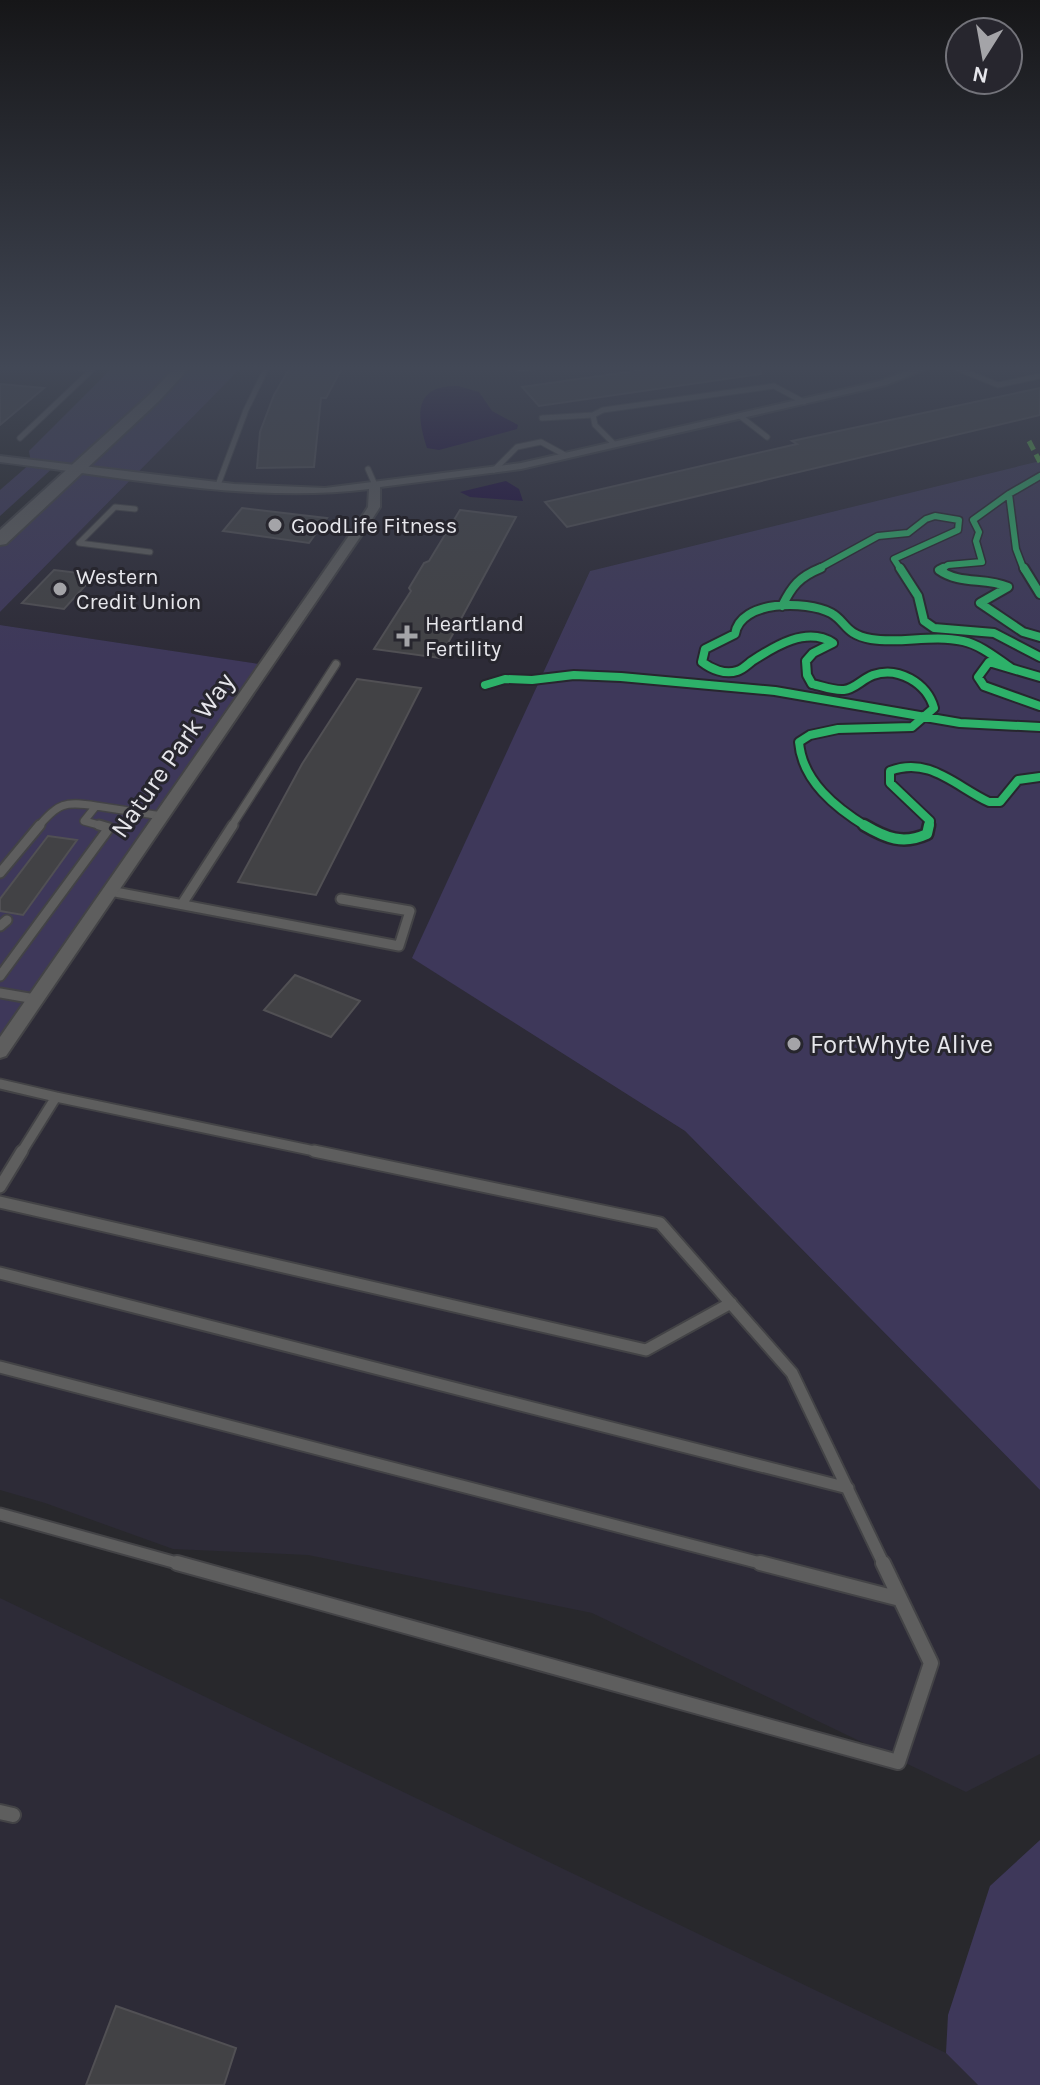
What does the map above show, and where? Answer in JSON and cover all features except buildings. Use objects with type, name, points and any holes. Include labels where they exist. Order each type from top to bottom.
[{"type":"main road","points":[[0,516],[66,463]]},
{"type":"main road","points":[[0,540],[66,463]]},
{"type":"street","points":[[54,462],[278,491],[325,491],[494,470],[530,462]]},
{"type":"street","name":"Nature Park Way","points":[[0,1051],[374,507],[375,485]]},
{"type":"lane","points":[[218,485],[226,462]]},
{"type":"lane","points":[[494,470],[502,462]]},
{"type":"lane","points":[[368,469],[375,485]]},
{"type":"lane","points":[[135,509],[115,507],[79,543],[150,552]]},
{"type":"lane","points":[[182,904],[336,664]]},
{"type":"lane","points":[[0,873],[53,809],[71,802],[162,816]]},
{"type":"lane","points":[[0,976],[109,828],[84,821],[96,806]]},
{"type":"lane","points":[[110,891],[399,946],[410,911],[341,899]]},
{"type":"lane","points":[[0,993],[35,999]]},
{"type":"lane","points":[[0,1084],[660,1223],[792,1373],[931,1663],[898,1762],[0,1514]]},
{"type":"lane","points":[[0,1187],[56,1097]]},
{"type":"lane","points":[[0,1202],[646,1350],[731,1303]]},
{"type":"lane","points":[[0,1273],[848,1488]]},
{"type":"lane","points":[[0,1367],[900,1599]]},
{"type":"shaded area","points":[[148,462],[1035,462],[590,571],[413,958],[685,1131],[1040,1490],[1040,1754],[966,1792],[592,1613],[308,1555],[173,1549],[0,1490],[0,1051],[265,665],[0,625],[0,612]]},
{"type":"shaded area","points":[[148,462],[0,612],[0,540],[77,469],[55,466],[0,516],[0,490],[31,463]]},
{"type":"shaded area","name":"FortWhyte Alive","points":[[1040,462],[1040,1490],[685,1131],[412,958],[590,571]]},
{"type":"shaded area","points":[[506,481],[519,489],[523,501],[470,497],[460,492]]},
{"type":"shaded area","points":[[0,625],[266,665],[0,1051]]},
{"type":"shaded area","points":[[0,1598],[946,2053],[978,2085],[0,2085]]},
{"type":"shaded area","points":[[1040,1840],[1040,2085],[978,2085],[946,2053],[948,2015],[990,1886]]},
{"type":"cycle path","points":[[1040,476],[1009,494],[1016,549],[1027,576],[1040,594]]},
{"type":"cycle path","points":[[1009,494],[973,520],[979,532],[976,541],[982,562],[948,565],[939,570],[955,578],[991,581],[1008,587],[980,603],[1023,632],[1040,637]]},
{"type":"cycle path","points":[[782,606],[793,584],[803,575],[836,561],[878,536],[908,533],[935,516],[959,520],[958,530],[894,559],[918,596],[924,621],[934,628],[994,633],[1040,657]]},
{"type":"cycle path","points":[[1011,668],[962,641],[928,638],[891,640],[858,636],[844,628],[833,614],[783,606],[745,614],[737,622],[735,634],[705,649],[702,662],[712,670],[736,672],[784,643],[812,636],[824,637],[833,643],[813,653],[806,661],[807,675],[812,684],[844,690],[869,676],[882,673],[902,675],[920,684],[932,699],[934,708],[912,727],[853,727],[824,731],[799,742],[800,759],[818,786],[848,814],[881,835],[910,841],[927,834],[930,821],[890,783],[890,771],[904,766],[929,768],[989,802],[1000,802],[1018,780],[1040,777]]},
{"type":"cycle path","points":[[1040,677],[989,662],[978,677],[984,686],[1040,706]]},
{"type":"cycle path","points":[[485,685],[505,679],[532,680],[574,675],[621,677],[775,691],[960,723],[1040,727]]},
{"type":"place","name":"GoodLife Fitness","points":[[275,525]]},
{"type":"place","name":"Western Credit Union","points":[[60,589]]},
{"type":"place","name":"Heartland Fertility","points":[[407,636]]},
{"type":"place","name":"FortWhyte Alive","points":[[794,1044]]}]
